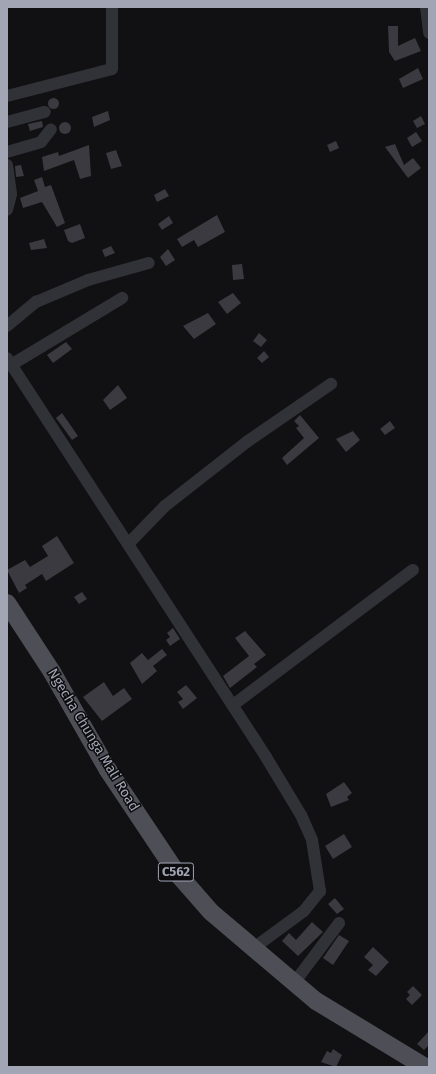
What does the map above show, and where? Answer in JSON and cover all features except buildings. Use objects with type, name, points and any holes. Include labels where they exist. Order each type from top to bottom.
[{"type":"main road","name":"Ngecha Chunga Mali Road","points":[[7,603],[52,672],[108,770],[176,872],[211,912],[316,1001],[425,1067]]},
{"type":"street","points":[[7,96],[112,69],[112,7]]},
{"type":"street","points":[[426,7],[429,34]]},
{"type":"street","points":[[7,122],[45,112]]},
{"type":"street","points":[[7,152],[41,142],[51,129]]},
{"type":"street","points":[[7,165],[11,194],[7,210]]},
{"type":"street","points":[[7,326],[36,302],[88,280],[149,263]]},
{"type":"street","points":[[122,298],[9,361],[233,705],[301,815],[312,840],[320,878],[320,892],[314,901],[252,948]]},
{"type":"street","points":[[128,544],[171,501],[248,441],[331,384]]},
{"type":"street","points":[[233,705],[413,570]]},
{"type":"street","points":[[294,983],[339,923]]}]
